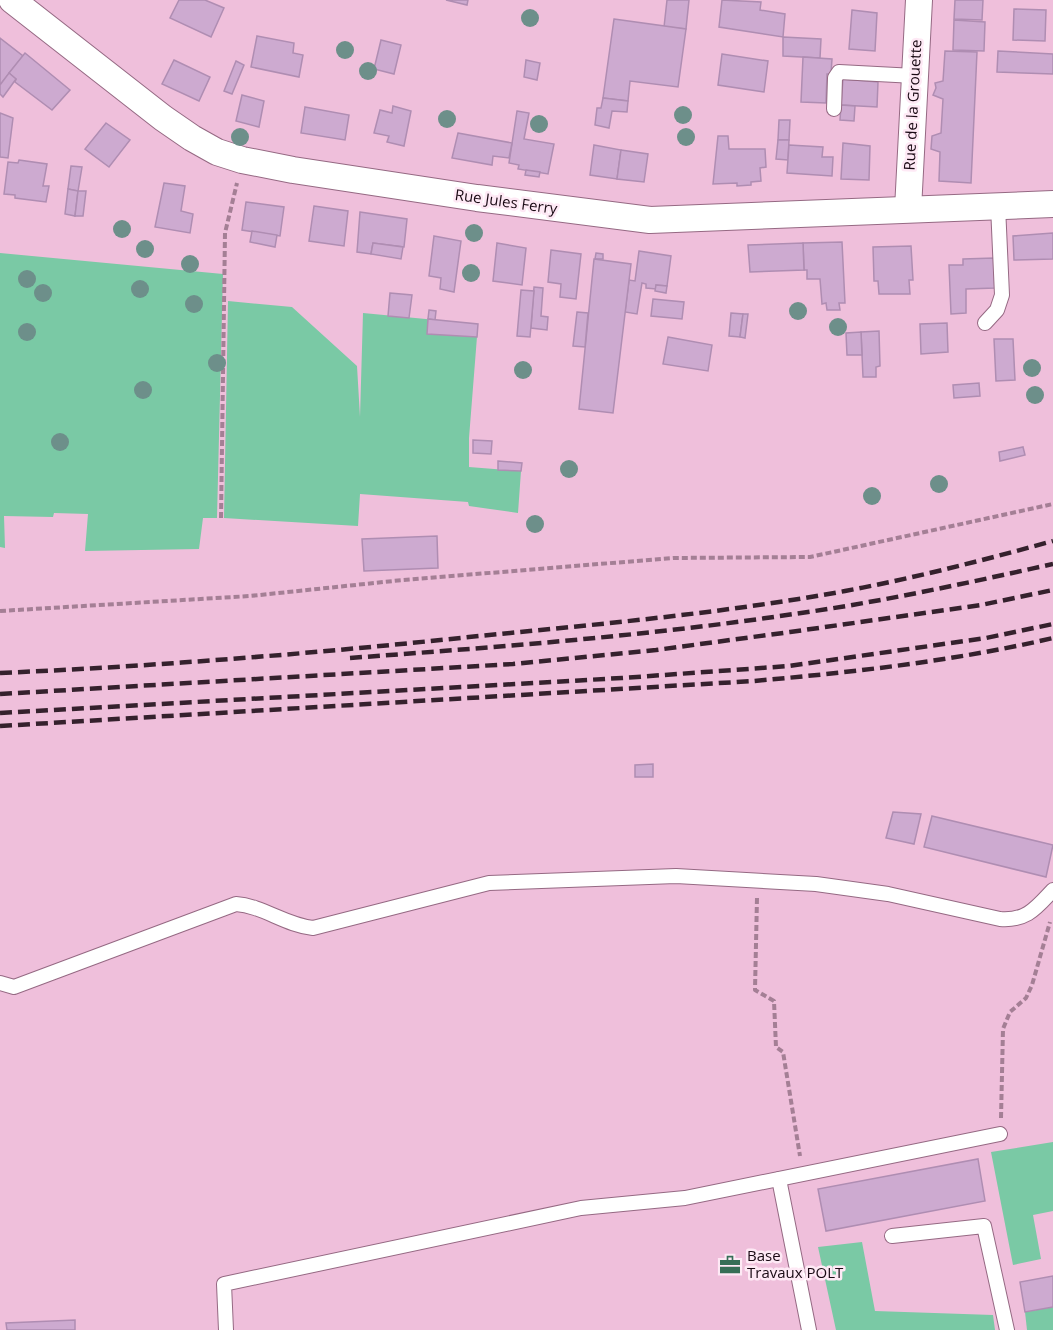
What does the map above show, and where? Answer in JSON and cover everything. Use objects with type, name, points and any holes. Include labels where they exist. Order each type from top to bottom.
[{"type":"street","name":"Rue de la Grouette","points":[[908,209],[919,0]]},
{"type":"street","name":"Rue Jules Ferry","points":[[22,3],[163,118],[217,152],[242,160],[292,170],[477,198],[650,220],[1053,204]]},
{"type":"lane","points":[[834,109],[835,78],[839,72],[915,76]]},
{"type":"lane","points":[[985,323],[997,310],[1002,296],[998,206]]},
{"type":"lane","points":[[0,983],[14,987],[236,904],[250,905],[297,926],[313,928],[489,883],[676,876],[816,884],[888,894],[1000,919],[1014,920],[1032,912],[1053,890]]},
{"type":"lane","points":[[226,1330],[224,1284],[581,1208],[686,1198],[1000,1134]]},
{"type":"lane","points":[[779,1179],[809,1330]]},
{"type":"lane","points":[[892,1236],[984,1226],[1007,1330]]},
{"type":"path","points":[[221,518],[225,233],[238,177]]},
{"type":"path","points":[[0,611],[250,596],[415,579],[674,558],[810,557],[1053,504]]},
{"type":"path","points":[[758,880],[755,990],[774,1001],[776,1047],[783,1052],[803,1174]]},
{"type":"path","points":[[1000,1134],[1003,1029],[1010,1012],[1026,998],[1032,985],[1050,920]]},
{"type":"green space","points":[[0,253],[223,274],[217,518],[203,518],[199,549],[85,551],[88,514],[54,513],[53,517],[4,516],[5,548],[0,547]]},
{"type":"green space","points":[[228,301],[292,307],[357,366],[360,417],[363,313],[478,324],[469,438],[469,467],[521,471],[518,513],[469,506],[468,502],[360,494],[358,526],[224,518]]},
{"type":"green space","points":[[1053,1142],[1053,1211],[1033,1215],[1041,1259],[1013,1265],[991,1152]]},
{"type":"green space","points":[[862,1242],[875,1311],[993,1315],[995,1330],[836,1330],[818,1247]]},
{"type":"green space","points":[[1053,1307],[1053,1330],[1027,1330],[1025,1312]]},
{"type":"building","points":[[179,0],[205,0],[224,8],[211,37],[170,18]]},
{"type":"building","points":[[446,0],[468,0],[467,5]]},
{"type":"building","points":[[667,0],[689,0],[686,29],[664,27]]},
{"type":"building","points":[[722,0],[761,2],[760,10],[785,14],[783,37],[719,27]]},
{"type":"building","points":[[955,0],[983,0],[982,20],[954,19]]},
{"type":"building","points":[[1014,9],[1046,10],[1045,41],[1013,40]]},
{"type":"building","points":[[852,10],[877,13],[875,51],[849,49]]},
{"type":"building","points":[[614,19],[686,29],[678,87],[630,81],[628,101],[603,98]]},
{"type":"building","points":[[954,20],[985,22],[984,51],[953,50]]},
{"type":"building","points":[[257,36],[294,43],[293,53],[303,55],[299,77],[251,67]]},
{"type":"building","points":[[783,37],[821,39],[820,58],[783,56]]},
{"type":"building","points":[[0,38],[23,56],[0,85]]},
{"type":"building","points":[[381,40],[401,45],[394,74],[374,69]]},
{"type":"building","points":[[945,51],[977,52],[971,183],[939,181],[940,152],[931,149],[932,136],[941,133],[943,99],[933,95],[936,88],[935,83],[943,81]]},
{"type":"building","points":[[998,51],[1053,54],[1053,74],[997,72]]},
{"type":"building","points":[[25,53],[70,90],[52,110],[15,82],[16,79],[9,73]]},
{"type":"building","points":[[722,54],[768,61],[764,92],[718,85]]},
{"type":"building","points":[[803,57],[832,59],[831,74],[827,74],[826,103],[801,102]]},
{"type":"building","points":[[174,60],[210,77],[199,101],[162,84]]},
{"type":"building","points":[[526,60],[540,63],[537,80],[524,77]]},
{"type":"building","points":[[236,61],[244,65],[232,94],[224,91]]},
{"type":"building","points":[[9,73],[16,79],[3,97],[0,94],[0,85]]},
{"type":"building","points":[[843,79],[878,82],[877,107],[841,105]]},
{"type":"building","points":[[242,95],[264,101],[259,127],[236,121]]},
{"type":"building","points":[[603,98],[628,101],[627,112],[612,111],[609,128],[595,125],[597,108],[601,108]]},
{"type":"building","points":[[841,105],[855,106],[854,121],[840,120]]},
{"type":"building","points":[[393,106],[411,111],[404,146],[387,142],[389,136],[374,133],[380,110],[392,113]]},
{"type":"building","points":[[305,107],[349,115],[345,140],[301,133]]},
{"type":"building","points":[[517,111],[529,113],[524,139],[554,144],[548,174],[518,169],[519,165],[509,163]]},
{"type":"building","points":[[0,113],[13,118],[8,158],[0,157]]},
{"type":"building","points":[[779,120],[790,120],[789,140],[778,140]]},
{"type":"building","points":[[106,123],[130,140],[109,167],[85,149]]},
{"type":"building","points":[[458,133],[512,143],[509,158],[493,156],[492,165],[452,158]]},
{"type":"building","points":[[718,136],[728,136],[729,149],[765,149],[766,167],[760,168],[761,181],[751,182],[751,185],[737,186],[737,183],[713,184]]},
{"type":"building","points":[[778,140],[789,140],[788,160],[776,159]]},
{"type":"building","points":[[843,143],[870,146],[869,180],[841,179]]},
{"type":"building","points":[[594,145],[621,150],[617,179],[590,175]]},
{"type":"building","points":[[789,145],[823,147],[822,157],[833,157],[832,176],[787,173]]},
{"type":"building","points":[[621,150],[648,154],[644,182],[617,179]]},
{"type":"building","points":[[19,160],[47,164],[43,186],[49,186],[46,202],[15,198],[15,195],[4,194],[8,162],[18,163]]},
{"type":"building","points":[[71,166],[82,167],[78,191],[68,189]]},
{"type":"building","points":[[526,170],[540,172],[539,177],[525,175]]},
{"type":"building","points":[[164,183],[185,186],[181,211],[193,214],[190,233],[155,227]]},
{"type":"building","points":[[68,189],[78,191],[75,216],[65,214]]},
{"type":"building","points":[[78,191],[86,191],[83,216],[75,216]]},
{"type":"building","points":[[246,202],[284,207],[280,236],[242,230]]},
{"type":"building","points":[[314,206],[348,211],[344,246],[309,241]]},
{"type":"building","points":[[360,212],[407,219],[404,247],[373,243],[371,254],[357,252]]},
{"type":"building","points":[[252,231],[277,235],[275,247],[250,242]]},
{"type":"building","points":[[1053,233],[1053,259],[1014,260],[1013,236]]},
{"type":"building","points":[[434,236],[461,241],[454,292],[440,289],[441,278],[429,276]]},
{"type":"building","points":[[842,242],[845,303],[839,303],[840,310],[827,310],[826,303],[822,304],[820,279],[807,279],[807,270],[804,270],[803,243]]},
{"type":"building","points":[[373,243],[403,247],[401,259],[371,254]]},
{"type":"building","points":[[497,243],[526,248],[522,285],[493,281]]},
{"type":"building","points":[[803,243],[804,270],[750,272],[748,245]]},
{"type":"building","points":[[911,246],[913,280],[909,280],[910,294],[879,294],[878,281],[874,281],[873,247]]},
{"type":"building","points":[[551,250],[581,254],[576,299],[560,297],[561,284],[548,282]]},
{"type":"building","points":[[639,251],[671,256],[667,286],[656,285],[656,289],[646,288],[646,284],[642,283],[637,314],[625,312],[629,280],[635,281]]},
{"type":"building","points":[[596,253],[603,254],[603,259],[595,259]]},
{"type":"building","points":[[994,258],[995,288],[966,289],[966,313],[951,314],[949,265],[963,265],[963,259]]},
{"type":"building","points":[[594,259],[631,264],[613,413],[579,409]]},
{"type":"building","points":[[656,285],[667,286],[666,293],[655,291]]},
{"type":"building","points":[[534,287],[543,288],[541,316],[548,317],[547,330],[531,328]]},
{"type":"building","points":[[521,290],[534,291],[530,337],[517,336]]},
{"type":"building","points":[[390,293],[412,295],[409,318],[388,316]]},
{"type":"building","points":[[653,299],[684,302],[682,319],[651,316]]},
{"type":"building","points":[[429,310],[436,311],[435,320],[428,319]]},
{"type":"building","points":[[577,312],[588,313],[585,347],[573,346]]},
{"type":"building","points":[[731,313],[743,314],[740,337],[729,336]]},
{"type":"building","points":[[743,314],[748,314],[745,338],[740,337]]},
{"type":"building","points":[[428,319],[478,324],[477,337],[427,334]]},
{"type":"building","points":[[947,323],[948,352],[921,354],[920,324]]},
{"type":"building","points":[[879,331],[880,366],[876,367],[876,377],[863,377],[861,332]]},
{"type":"building","points":[[861,332],[862,355],[847,355],[846,333]]},
{"type":"building","points":[[668,337],[712,345],[708,371],[663,364]]},
{"type":"building","points":[[994,339],[1013,339],[1015,380],[996,381]]},
{"type":"building","points":[[979,383],[980,396],[954,398],[953,385]]},
{"type":"building","points":[[473,440],[492,441],[491,454],[473,453]]},
{"type":"building","points":[[1023,447],[1025,455],[1000,461],[999,452]]},
{"type":"building","points":[[498,461],[522,463],[521,471],[498,470]]},
{"type":"building","points":[[437,536],[438,568],[364,571],[362,539]]},
{"type":"building","points":[[653,764],[653,777],[635,777],[635,765]]},
{"type":"building","points":[[893,812],[921,814],[914,844],[886,838]]},
{"type":"building","points":[[932,816],[1053,845],[1046,877],[924,847]]},
{"type":"building","points":[[978,1159],[985,1201],[826,1231],[818,1189]]},
{"type":"building","points":[[1053,1276],[1053,1307],[1025,1312],[1020,1282]]},
{"type":"building","points":[[75,1320],[75,1330],[7,1330],[6,1323]]},
{"type":"railway","points":[[0,673],[120,667],[300,653],[709,612],[871,586],[1053,541]]},
{"type":"railway","points":[[350,658],[572,640],[739,622],[892,598],[1053,564]]},
{"type":"railway","points":[[0,694],[513,664],[656,650],[981,605],[1053,590]]},
{"type":"railway","points":[[0,713],[622,678],[789,666],[986,638],[1053,624]]},
{"type":"railway","points":[[0,726],[754,681],[904,665],[1053,638]]},
{"type":"place","name":"Base Travaux POLT","points":[[730,1265]]}]
